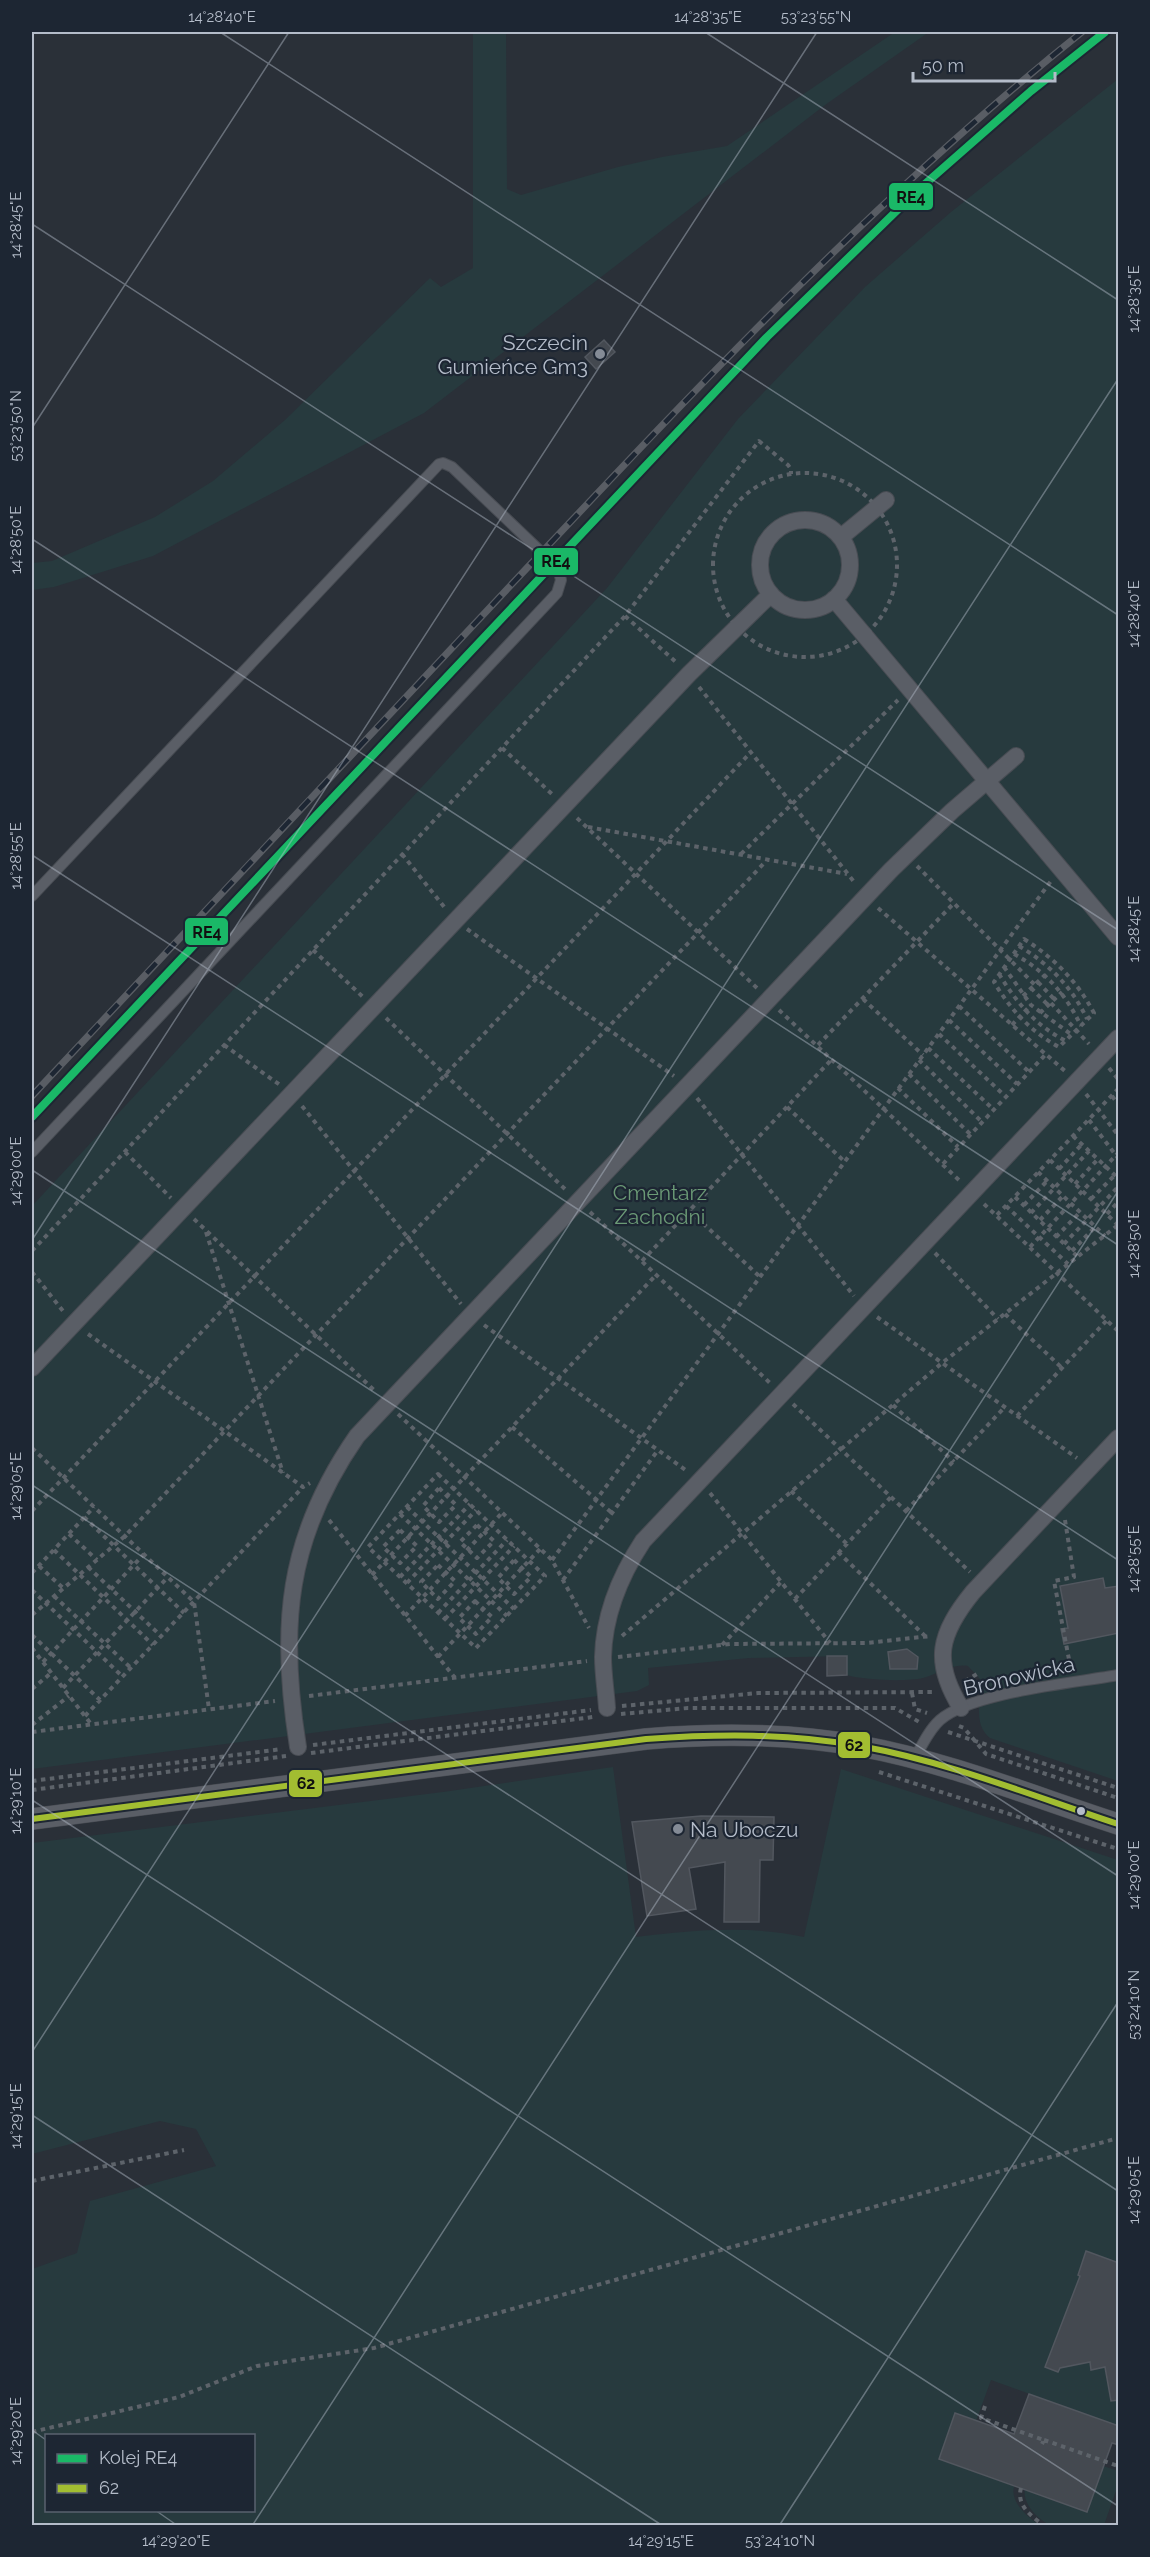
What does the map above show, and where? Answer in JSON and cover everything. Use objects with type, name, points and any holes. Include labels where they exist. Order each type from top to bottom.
[{"type":"street","points":[[841,537],[882,504]]},
{"type":"street","points":[[812,520],[825,524],[841,537],[849,554],[850,573],[846,585],[834,600],[823,606],[805,610],[786,606],[771,594],[764,583],[760,563],[766,543],[780,528],[792,522],[812,520]]},
{"type":"street","points":[[32,1368],[564,806],[736,627],[771,594]]},
{"type":"street","points":[[834,600],[1119,937]]},
{"type":"street","points":[[298,1747],[291,1699],[287,1640],[291,1598],[303,1543],[317,1506],[329,1481],[366,1425],[906,855],[1016,756]]},
{"type":"street","points":[[607,1708],[604,1655],[612,1604],[628,1565],[647,1536],[862,1306],[1119,1038]]},
{"type":"street","points":[[961,1708],[948,1686],[942,1666],[943,1650],[958,1611],[981,1583],[1119,1438]]},
{"type":"street","points":[[32,1819],[682,1736],[744,1735],[796,1737],[862,1746],[915,1758],[1119,1824]]},
{"type":"lane","points":[[32,896],[439,464],[443,463],[452,467],[558,568],[561,580],[557,593],[32,1152]]},
{"type":"lane","name":"Bronowicka","points":[[915,1758],[926,1737],[941,1719],[980,1700],[1119,1675]]},
{"type":"path","points":[[32,1251],[625,616],[759,441],[788,465],[791,474]]},
{"type":"path","points":[[813,473],[835,478],[882,504],[895,543],[897,574],[888,605],[875,625],[864,636],[837,652],[821,656],[798,657],[767,650],[747,638],[736,627],[723,607],[713,577],[713,553],[719,530],[731,510],[748,492],[768,480],[791,474],[813,473]]},
{"type":"path","points":[[741,854],[909,689]]},
{"type":"path","points":[[502,748],[1119,1331]]},
{"type":"path","points":[[32,1511],[751,752]]},
{"type":"path","points":[[586,826],[847,874]]},
{"type":"path","points":[[402,854],[455,921],[687,1086],[862,1306],[1090,1467]]},
{"type":"path","points":[[906,855],[1035,985],[1119,1079]]},
{"type":"path","points":[[32,1615],[125,1536],[768,859]]},
{"type":"path","points":[[552,1560],[1060,868]]},
{"type":"path","points":[[818,1046],[954,903]]},
{"type":"path","points":[[1024,939],[1041,950],[1066,972],[1084,995],[1094,1013],[1059,1047],[1043,1038],[1019,1017],[994,982],[1014,954],[1024,939]]},
{"type":"path","points":[[1019,946],[1060,978],[1088,1019]]},
{"type":"path","points":[[313,950],[981,1583]]},
{"type":"path","points":[[1014,954],[1045,975],[1062,992],[1081,1026]]},
{"type":"path","points":[[1004,967],[1031,1005],[1072,1035]]},
{"type":"path","points":[[1053,983],[1066,972]]},
{"type":"path","points":[[999,974],[1025,1011],[1042,1026],[1066,1041]]},
{"type":"path","points":[[1023,996],[1045,975]]},
{"type":"path","points":[[1035,985],[1051,1002]]},
{"type":"path","points":[[1040,1013],[1062,992]]},
{"type":"path","points":[[863,999],[923,1055]]},
{"type":"path","points":[[1012,1025],[1031,1005]]},
{"type":"path","points":[[959,1006],[1029,1072]]},
{"type":"path","points":[[949,1020],[1017,1084]]},
{"type":"path","points":[[939,1034],[1006,1097]]},
{"type":"path","points":[[224,1045],[291,1093],[470,1315],[699,1479],[830,1643]]},
{"type":"path","points":[[928,1048],[994,1110]]},
{"type":"path","points":[[942,1164],[1046,1054]]},
{"type":"path","points":[[642,1261],[832,1059]]},
{"type":"path","points":[[919,1060],[982,1122]]},
{"type":"path","points":[[909,1074],[970,1134]]},
{"type":"path","points":[[898,1088],[958,1147]]},
{"type":"path","points":[[997,1215],[1119,1089]]},
{"type":"path","points":[[1112,1096],[1119,1104]]},
{"type":"path","points":[[787,1107],[845,1161]]},
{"type":"path","points":[[1030,1247],[1118,1155],[1089,1120]]},
{"type":"path","points":[[1073,1136],[1117,1176],[1091,1199]]},
{"type":"path","points":[[1059,1168],[1082,1144]]},
{"type":"path","points":[[1031,1213],[1089,1151]]},
{"type":"path","points":[[1075,1184],[1098,1159]]},
{"type":"path","points":[[604,1655],[742,1533],[942,1363],[1119,1225],[1050,1160]]},
{"type":"path","points":[[1038,1173],[1105,1236]]},
{"type":"path","points":[[1024,1205],[1047,1181]]},
{"type":"path","points":[[1064,1244],[1119,1187]]},
{"type":"path","points":[[1040,1220],[1063,1196]]},
{"type":"path","points":[[1015,1197],[1078,1257]]},
{"type":"path","points":[[1107,1214],[1119,1202]]},
{"type":"path","points":[[1006,1206],[1068,1264]]},
{"type":"path","points":[[690,1210],[760,1277]]},
{"type":"path","points":[[1056,1237],[1080,1212]]},
{"type":"path","points":[[1072,1251],[1095,1227]]},
{"type":"path","points":[[206,1231],[283,1473]]},
{"type":"path","points":[[924,1242],[998,1319]]},
{"type":"path","points":[[32,1272],[74,1324],[303,1487]]},
{"type":"path","points":[[372,1575],[656,1275]]},
{"type":"path","points":[[1005,1314],[1062,1368]]},
{"type":"path","points":[[1017,1416],[1107,1320]]},
{"type":"path","points":[[893,1405],[954,1462]]},
{"type":"path","points":[[906,1512],[1005,1407]]},
{"type":"path","points":[[512,1428],[612,1513]]},
{"type":"path","points":[[32,1448],[194,1602],[209,1709]]},
{"type":"path","points":[[563,1580],[658,1450]]},
{"type":"path","points":[[438,1474],[470,1504],[545,1576],[476,1648],[368,1547],[438,1474]]},
{"type":"path","points":[[85,1716],[303,1487],[318,1480],[329,1481]]},
{"type":"path","points":[[439,1488],[456,1505],[440,1522],[431,1513],[423,1506],[439,1488]]},
{"type":"path","points":[[791,1491],[847,1544]]},
{"type":"path","points":[[794,1599],[891,1497]]},
{"type":"path","points":[[400,1577],[470,1504]]},
{"type":"path","points":[[1056,1504],[1063,1510],[1074,1577],[1054,1581],[1073,1683]]},
{"type":"path","points":[[317,1506],[455,1678]]},
{"type":"path","points":[[32,1573],[94,1507]]},
{"type":"path","points":[[407,1507],[514,1609]]},
{"type":"path","points":[[407,1583],[476,1510]]},
{"type":"path","points":[[405,1616],[502,1513]]},
{"type":"path","points":[[400,1514],[507,1616]]},
{"type":"path","points":[[84,1517],[183,1612]]},
{"type":"path","points":[[477,1525],[494,1541],[477,1558],[468,1549],[460,1542],[477,1525]]},
{"type":"path","points":[[400,1530],[417,1546],[400,1563],[391,1555],[383,1547],[400,1530]]},
{"type":"path","points":[[69,1534],[97,1560]]},
{"type":"path","points":[[438,1613],[507,1540]]},
{"type":"path","points":[[445,1619],[514,1546]]},
{"type":"path","points":[[438,1656],[540,1549]]},
{"type":"path","points":[[54,1550],[153,1645]]},
{"type":"path","points":[[838,1552],[926,1637]]},
{"type":"path","points":[[43,1662],[144,1554]]},
{"type":"path","points":[[514,1560],[531,1577],[514,1594],[506,1586],[498,1578],[514,1560]]},
{"type":"path","points":[[438,1565],[455,1581],[438,1599],[429,1590],[421,1582],[438,1565]]},
{"type":"path","points":[[39,1566],[63,1588]]},
{"type":"path","points":[[88,1567],[161,1636]]},
{"type":"path","points":[[63,1688],[168,1578]]},
{"type":"path","points":[[722,1645],[781,1582]]},
{"type":"path","points":[[32,1590],[123,1677]]},
{"type":"path","points":[[54,1596],[131,1668]]},
{"type":"path","points":[[476,1601],[492,1617],[476,1634],[467,1626],[459,1618],[476,1601]]},
{"type":"path","points":[[32,1732],[455,1678],[604,1655],[722,1645],[886,1642],[948,1633]]},
{"type":"path","points":[[32,1635],[100,1700]]},
{"type":"path","points":[[32,1650],[92,1724]]},
{"type":"path","points":[[32,1689],[51,1673]]},
{"type":"path","points":[[32,1781],[607,1708],[738,1694],[931,1693],[977,1674]]},
{"type":"path","points":[[912,1694],[915,1709],[964,1728],[986,1754],[1119,1798]]},
{"type":"path","points":[[32,1725],[69,1696]]},
{"type":"path","points":[[869,1769],[1119,1850]]},
{"type":"path","points":[[32,2432],[179,2397],[257,2366],[374,2348],[1119,2138]]},
{"type":"path","points":[[32,2181],[184,2150]]},
{"type":"path","points":[[985,2406],[981,2418],[1043,2442],[1119,2466]]},
{"type":"path","points":[[1021,2488],[1019,2496],[1025,2510],[1044,2526]]},
{"type":"green space","points":[[473,32],[506,32],[507,189],[521,195],[618,167],[727,146],[895,32],[929,32],[825,105],[424,413],[153,556],[54,587],[32,590],[32,563],[52,561],[155,517],[213,481],[285,420],[430,278],[441,287],[473,268]]},
{"type":"green space","name":"Cmentarz Zachodni","points":[[1118,79],[1118,1781],[990,1738],[984,1732],[979,1718],[980,1679],[968,1666],[951,1667],[916,1679],[874,1679],[847,1675],[847,1656],[749,1658],[648,1668],[649,1685],[637,1691],[32,1769],[32,1206],[607,588],[738,419],[865,287],[951,212]]},
{"type":"green space","points":[[613,1767],[636,1937],[678,1932],[742,1930],[804,1937],[841,1769],[1118,1860],[1118,2426],[991,2380],[976,2421],[955,2414],[939,2459],[1014,2486],[1013,2492],[1017,2503],[1039,2525],[47,2526],[32,2523],[32,2269],[77,2253],[90,2201],[216,2166],[196,2129],[160,2121],[32,2154],[32,1843],[443,1792]]},
{"type":"green space","points":[[1103,2466],[1118,2471],[1118,2485],[1104,2525],[1051,2525],[1037,2516],[1026,2500],[1025,2490],[1087,2512]]},
{"type":"building","name":"Szczecin Gumieńce Gm3","points":[[604,340],[615,352],[596,369],[585,357]]},
{"type":"building","points":[[1103,1578],[1105,1588],[1119,1586],[1119,1633],[1064,1644],[1061,1629],[1068,1628],[1060,1586]]},
{"type":"building","points":[[907,1649],[918,1657],[917,1669],[890,1669],[888,1652]]},
{"type":"building","points":[[827,1656],[847,1656],[847,1675],[827,1676]]},
{"type":"building","points":[[701,1816],[774,1817],[773,1860],[760,1860],[759,1922],[724,1922],[725,1862],[689,1868],[696,1909],[647,1916],[632,1822]]},
{"type":"building","points":[[1086,2251],[1119,2263],[1119,2400],[1111,2401],[1105,2367],[1091,2370],[1090,2362],[1060,2368],[1058,2372],[1045,2367],[1080,2276],[1078,2275]]},
{"type":"building","points":[[1029,2394],[1119,2426],[1119,2445],[1112,2443],[1087,2512],[939,2459],[955,2413],[1014,2434]]},
{"type":"railway","points":[[32,1096],[726,359],[864,223],[935,157],[1082,32]]},
{"type":"rail line","name":"RE4","points":[[32,1117],[767,337],[917,191],[1031,91],[1105,32]]},
{"type":"transit line","name":"62","points":[[32,1819],[646,1739],[726,1736],[807,1739],[893,1753],[990,1780],[1118,1824]]},
{"type":"place","name":"Szczecin Gumieńce Gm3","points":[[600,354]]},
{"type":"place","name":"Na Uboczu","points":[[678,1829]]}]
